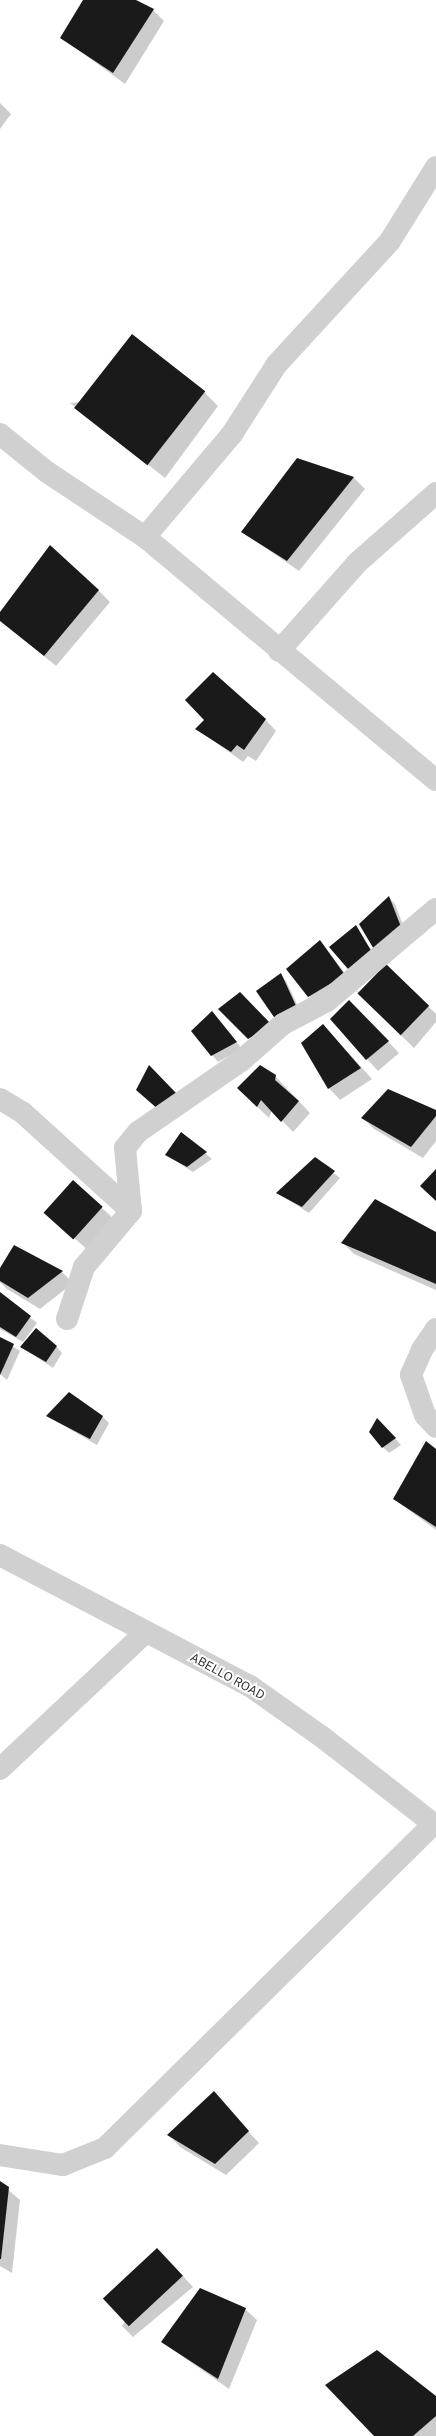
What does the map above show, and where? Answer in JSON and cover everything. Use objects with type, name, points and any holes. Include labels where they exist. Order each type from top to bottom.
[{"type":"street","points":[[145,537],[232,434],[277,364],[390,241],[436,167]]},
{"type":"street","points":[[0,434],[47,472],[145,537],[279,651],[436,780]]},
{"type":"street","points":[[279,651],[357,563],[436,493]]},
{"type":"street","points":[[67,1319],[84,1268],[131,1211],[125,1148],[138,1132],[241,1061],[284,1024],[327,1001],[436,909]]},
{"type":"street","points":[[0,1098],[22,1112],[131,1211]]},
{"type":"street","points":[[436,1329],[422,1350],[412,1375],[425,1415],[436,1427]]},
{"type":"street","name":"ABELLO ROAD","points":[[0,1555],[145,1633],[250,1686],[321,1736],[435,1825]]},
{"type":"street","points":[[0,1769],[145,1633]]},
{"type":"street","points":[[0,2156],[63,2165],[105,2148],[435,1825]]},
{"type":"building","points":[[83,0],[136,0],[154,9],[113,73],[60,38]]},
{"type":"building","points":[[132,334],[205,391],[147,465],[74,408]]},
{"type":"building","points":[[297,458],[354,477],[287,561],[241,532]]},
{"type":"building","points":[[50,545],[99,590],[44,656],[0,621],[0,612]]},
{"type":"building","points":[[213,672],[266,719],[244,750],[237,745],[231,752],[195,729],[204,720],[185,700]]},
{"type":"building","points":[[389,896],[403,932],[375,951],[359,924]]},
{"type":"building","points":[[356,925],[373,954],[348,969],[329,947]]},
{"type":"building","points":[[320,940],[345,975],[308,997],[286,969]]},
{"type":"building","points":[[386,964],[429,1006],[401,1035],[358,993]]},
{"type":"building","points":[[281,973],[297,1008],[276,1020],[256,991]]},
{"type":"building","points":[[240,992],[272,1025],[248,1039],[218,1009]]},
{"type":"building","points":[[349,1000],[389,1041],[366,1060],[330,1019]]},
{"type":"building","points":[[212,1011],[237,1042],[211,1056],[191,1031]]},
{"type":"building","points":[[323,1024],[361,1068],[328,1089],[301,1043]]},
{"type":"building","points":[[149,1065],[177,1094],[159,1110],[136,1090]]},
{"type":"building","points":[[260,1065],[276,1075],[275,1080],[299,1101],[281,1122],[261,1100],[257,1107],[237,1088]]},
{"type":"building","points":[[388,1089],[436,1110],[436,1116],[411,1147],[361,1118]]},
{"type":"building","points":[[181,1132],[207,1152],[187,1167],[165,1155]]},
{"type":"building","points":[[315,1157],[335,1171],[302,1207],[276,1193]]},
{"type":"building","points":[[436,1169],[436,1201],[420,1186]]},
{"type":"building","points":[[73,1180],[103,1207],[73,1239],[44,1213]]},
{"type":"building","points":[[375,1199],[436,1232],[436,1284],[341,1243]]},
{"type":"building","points":[[14,1245],[63,1271],[28,1298],[0,1281],[0,1268]]},
{"type":"building","points":[[0,1292],[31,1316],[16,1337],[0,1327]]},
{"type":"building","points":[[36,1328],[57,1346],[46,1362],[20,1347]]},
{"type":"building","points":[[0,1337],[14,1344],[0,1375]]},
{"type":"building","points":[[69,1392],[103,1416],[90,1439],[46,1416]]},
{"type":"building","points":[[377,1418],[396,1438],[382,1448],[369,1432]]},
{"type":"building","points":[[426,1441],[436,1449],[436,1527],[393,1499]]},
{"type":"building","points":[[214,2091],[249,2131],[215,2164],[167,2135]]},
{"type":"building","points":[[0,2181],[9,2187],[1,2259],[0,2259]]},
{"type":"building","points":[[157,2248],[183,2276],[129,2326],[103,2298]]},
{"type":"building","points":[[200,2288],[246,2308],[218,2379],[161,2342]]},
{"type":"building","points":[[377,2350],[436,2396],[436,2416],[413,2436],[374,2436],[325,2385]]}]
